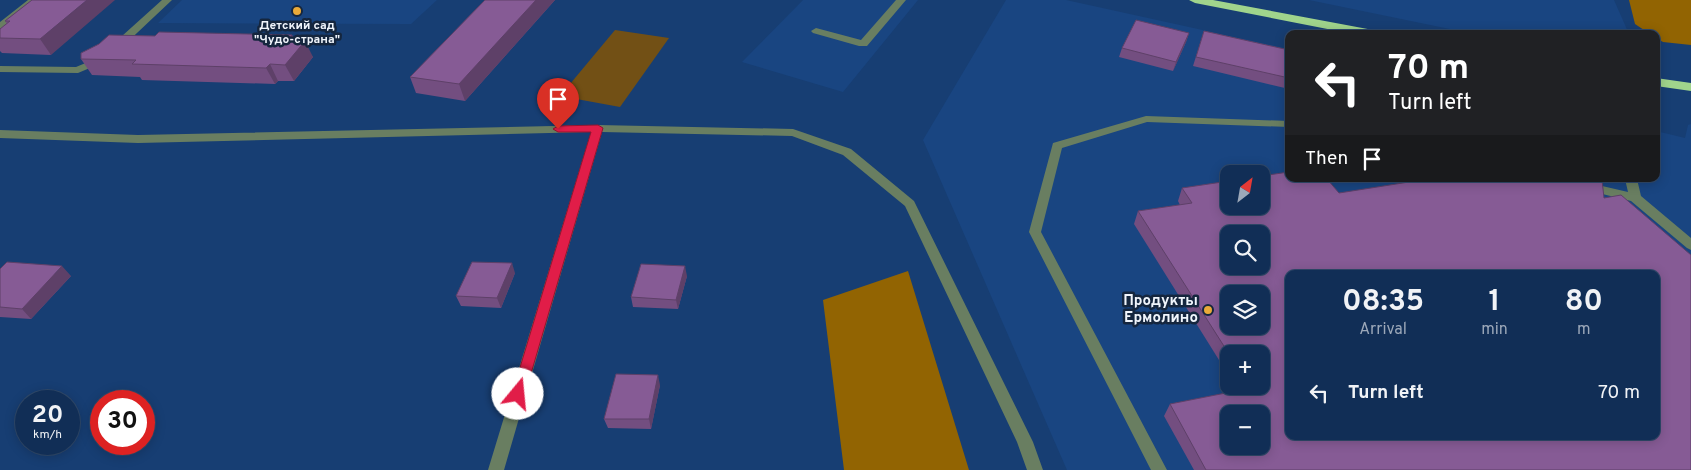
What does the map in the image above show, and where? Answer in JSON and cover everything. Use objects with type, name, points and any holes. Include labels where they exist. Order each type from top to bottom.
[{"type":"highway","points":[[1195,0],[1350,30]]},
{"type":"highway","points":[[1660,83],[1691,87]]},
{"type":"street","points":[[0,27],[34,0]]},
{"type":"street","points":[[0,69],[78,70],[105,57],[168,0]]},
{"type":"street","points":[[816,31],[863,44],[901,0]]},
{"type":"street","points":[[1159,470],[1035,232],[1057,146],[1146,119],[1285,124]]},
{"type":"street","points":[[0,134],[138,139],[598,128],[793,133],[847,152],[910,204],[1025,442],[1034,470]]},
{"type":"street","points":[[496,470],[598,128]]},
{"type":"street","points":[[1570,182],[1635,198],[1691,245]]},
{"type":"street","points":[[1632,182],[1635,198]]},
{"type":"shaded area","name":"Детский сад \"Чудо-страна\"","points":[[182,0],[437,0],[411,24],[158,23]]},
{"type":"shaded area","points":[[803,0],[918,0],[843,92],[742,62]]},
{"type":"shaded area","points":[[1006,0],[1066,0],[1285,48],[1285,182],[1660,182],[1660,132],[1685,138],[1688,125],[1691,124],[1691,470],[1067,470],[923,140]]},
{"type":"shaded area","points":[[1309,0],[1614,0],[1627,30],[1455,30]]},
{"type":"shaded area","points":[[1629,0],[1691,0],[1691,45],[1663,42],[1660,40],[1660,30],[1644,30],[1635,24]]},
{"type":"shaded area","points":[[615,30],[669,38],[620,107],[560,96]]},
{"type":"shaded area","points":[[908,271],[969,470],[844,470],[823,300]]},
{"type":"building","points":[[32,0],[87,0],[40,39],[0,38],[0,29],[10,21],[5,21]]},
{"type":"building","points":[[485,0],[536,0],[459,84],[410,77]]},
{"type":"building","points":[[1136,20],[1189,33],[1176,62],[1122,48]]},
{"type":"building","points":[[1204,31],[1285,49],[1285,77],[1196,57]]},
{"type":"building","points":[[159,32],[292,35],[288,40],[305,41],[285,65],[270,64],[266,68],[132,64],[136,60],[81,59],[81,53],[99,44],[109,35],[155,36]]},
{"type":"building","name":"Продукты Ермолино","points":[[1285,173],[1285,182],[1330,182],[1339,193],[1409,182],[1602,182],[1604,198],[1621,195],[1691,255],[1691,470],[1206,470],[1170,404],[1220,394],[1270,395],[1270,345],[1223,345],[1138,211],[1192,203],[1182,188],[1220,182],[1220,215],[1270,215],[1270,175]]},
{"type":"building","points":[[7,262],[62,266],[22,309],[0,307],[0,269]]},
{"type":"building","points":[[472,262],[512,263],[497,298],[456,296]]},
{"type":"building","points":[[641,264],[685,266],[676,300],[631,297]]},
{"type":"building","points":[[616,374],[658,375],[649,419],[604,419]]},
{"type":"place","name":"Детский сад \"Чудо-страна\"","points":[[297,11]]},
{"type":"place","name":"Продукты Ермолино","points":[[1208,310]]},
{"type":"route","points":[[518,394],[598,128],[558,129]]}]
